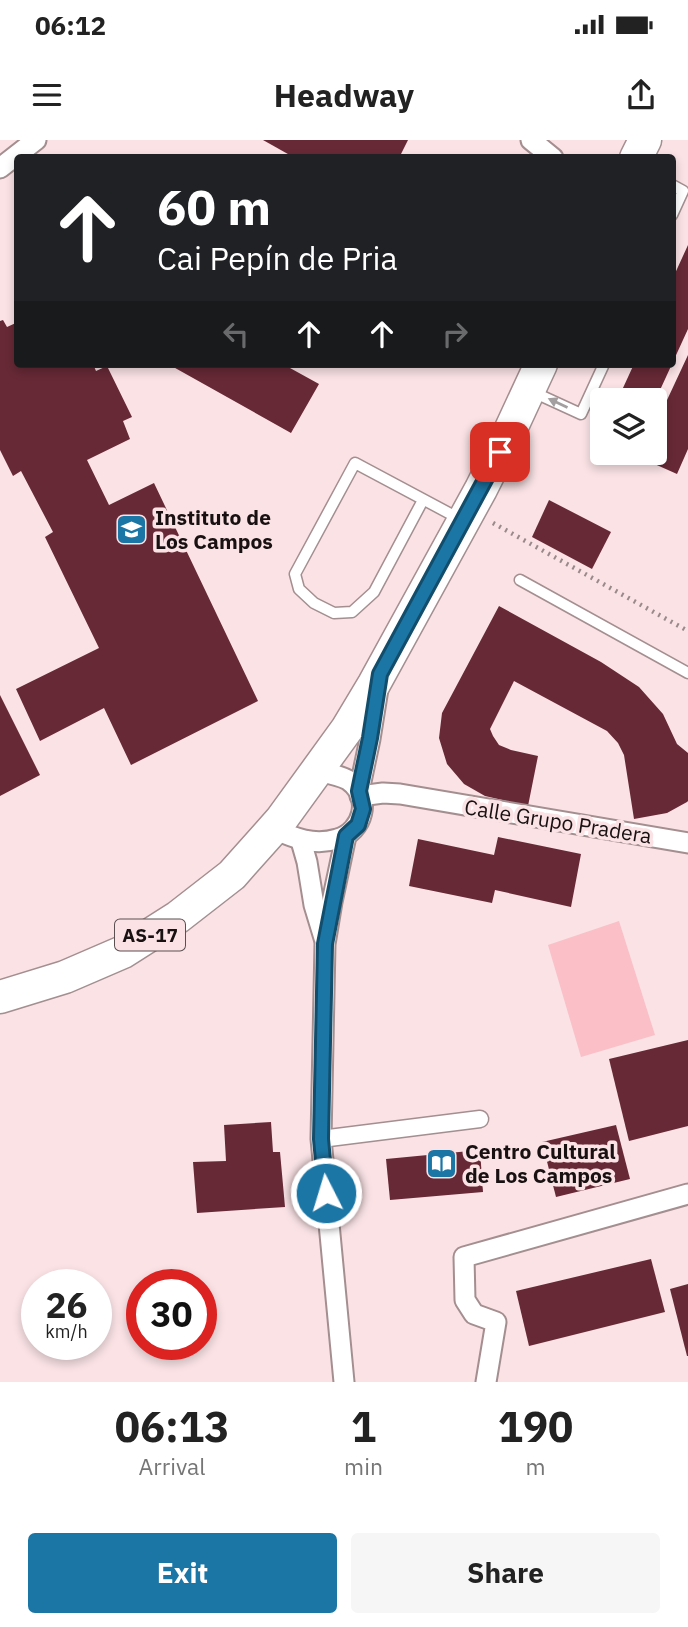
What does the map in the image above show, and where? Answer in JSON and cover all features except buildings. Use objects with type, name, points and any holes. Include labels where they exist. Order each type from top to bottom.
[{"type":"main road","name":"AS-17","points":[[0,997],[65,977],[123,952],[178,917],[287,835],[317,771],[347,729],[380,674],[467,515],[535,377]]},
{"type":"street","points":[[18,154],[36,140]]},
{"type":"street","points":[[531,140],[548,154]]},
{"type":"street","points":[[0,168],[14,157]]},
{"type":"street","points":[[287,835],[328,841],[346,836],[358,825],[380,674]]},
{"type":"street","points":[[317,771],[348,780],[361,799]]},
{"type":"street","name":"Calle Grupo Pradera","points":[[361,799],[428,800],[688,843]]},
{"type":"street","points":[[287,835],[307,862],[314,905],[325,944]]},
{"type":"street","points":[[344,1382],[321,1139],[325,944],[346,836]]},
{"type":"street","points":[[321,1139],[480,1119]]},
{"type":"street","points":[[486,1382],[496,1322],[474,1314],[465,1300],[464,1257],[688,1194]]},
{"type":"lane","points":[[676,187],[683,191],[676,206]]},
{"type":"lane","points":[[535,377],[581,414],[602,368]]},
{"type":"lane","points":[[423,500],[374,592],[352,612],[334,613],[314,603],[299,589],[295,574],[355,463],[423,500],[467,515]]},
{"type":"lane","points":[[520,580],[688,673]]},
{"type":"path","points":[[467,515],[688,631]]},
{"type":"shaded area","points":[[619,921],[655,1035],[581,1057],[548,945]]},
{"type":"place","name":"Instituto de Los Campos","points":[[132,530]]},
{"type":"place","name":"Centro Cultural de Los Campos","points":[[442,1164]]},
{"type":"route","points":[[326,1193],[321,1139],[325,944],[346,836],[358,825],[363,809],[359,791],[380,674],[500,452]]}]
